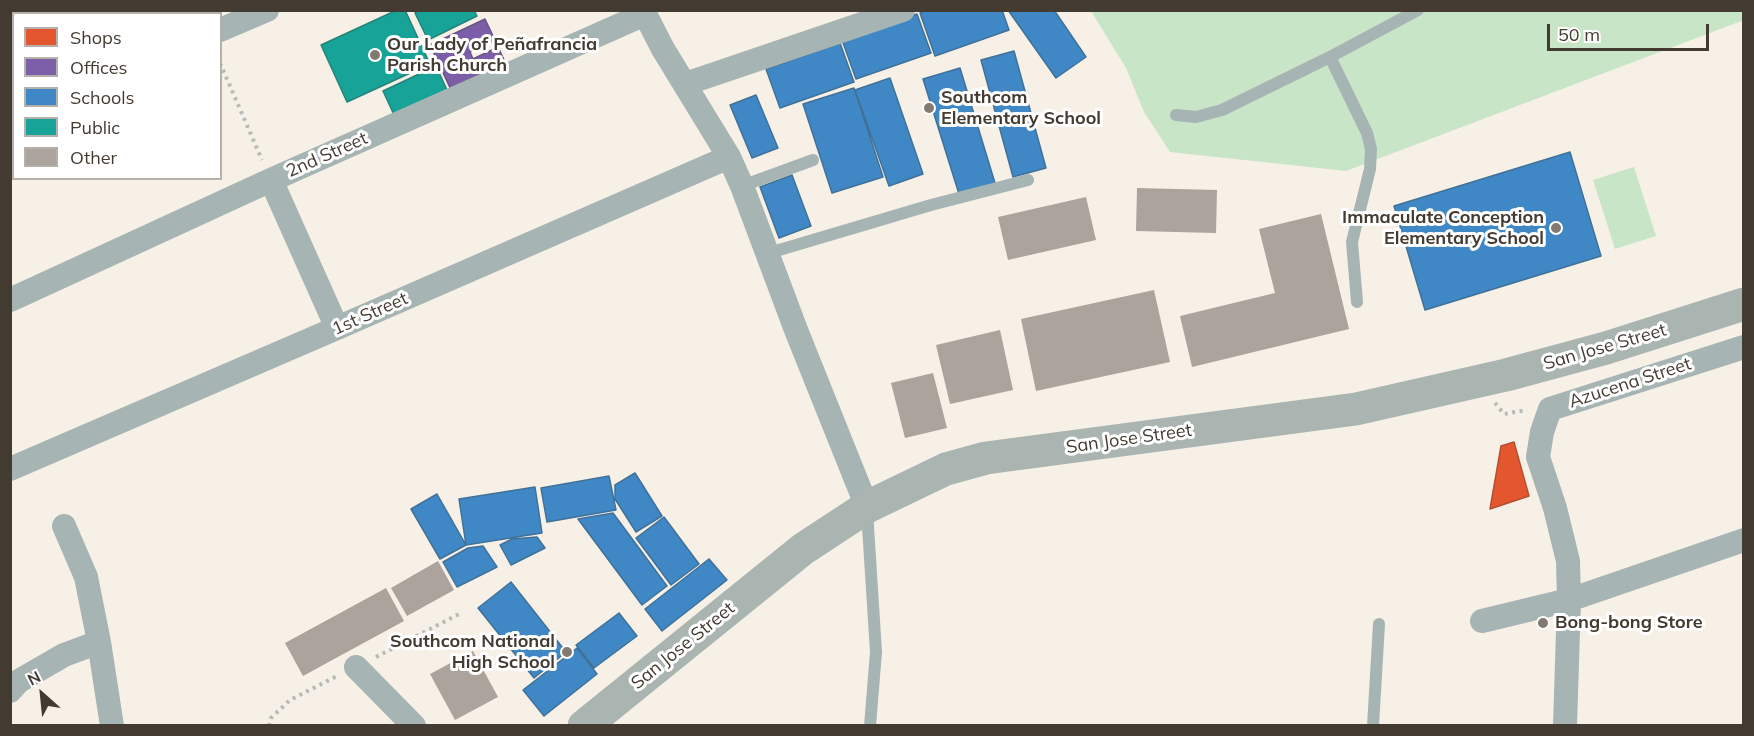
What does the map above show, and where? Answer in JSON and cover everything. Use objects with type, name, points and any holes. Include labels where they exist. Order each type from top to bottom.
[{"type":"main road","name":"San Jose Street","points":[[584,726],[803,549],[867,507],[946,469],[986,458],[1356,410],[1506,375],[1606,348],[1743,304]]},
{"type":"street","points":[[222,29],[267,10]]},
{"type":"street","points":[[685,84],[903,10]]},
{"type":"street","points":[[644,12],[663,49],[729,156],[867,507]]},
{"type":"street","name":"2nd Street","points":[[10,300],[644,12]]},
{"type":"street","name":"1st Street","points":[[10,468],[729,156]]},
{"type":"street","points":[[271,180],[337,328]]},
{"type":"street","name":"Azucena Street","points":[[1565,726],[1568,561],[1556,508],[1538,457],[1542,432],[1550,409],[1743,347]]},
{"type":"street","points":[[64,526],[86,578],[112,726]]},
{"type":"street","points":[[1482,621],[1569,600],[1743,540]]},
{"type":"street","points":[[10,691],[19,681],[64,655],[99,642]]},
{"type":"street","points":[[356,667],[414,726]]},
{"type":"lane","points":[[1176,115],[1196,117],[1222,110],[1330,57],[1418,10]]},
{"type":"lane","points":[[1330,57],[1367,133],[1371,149],[1370,169],[1352,242],[1357,302]]},
{"type":"lane","points":[[742,186],[813,160]]},
{"type":"lane","points":[[769,253],[931,205],[1028,180]]},
{"type":"lane","points":[[867,507],[876,652],[870,726]]},
{"type":"lane","points":[[1373,726],[1379,624]]},
{"type":"path","points":[[222,68],[271,180]]},
{"type":"green space","points":[[1743,10],[1744,20],[1346,171],[1170,152],[1144,112],[1126,68],[1091,11]]},
{"type":"green space","points":[[1634,167],[1656,236],[1615,249],[1593,180]]},
{"type":"building: Shops","points":[[1514,442],[1529,496],[1490,509],[1501,446]]},
{"type":"building: Offices","points":[[485,19],[495,40],[470,52],[473,59],[498,47],[507,66],[452,92],[430,45]]},
{"type":"building: Schools","points":[[927,10],[1002,10],[1009,30],[935,56],[920,13]]},
{"type":"building: Schools","points":[[1008,10],[1054,10],[1086,57],[1056,78]]},
{"type":"building: Schools","points":[[917,14],[931,53],[856,79],[842,40]]},
{"type":"building: Schools","points":[[840,43],[854,82],[780,108],[766,69]]},
{"type":"building: Schools","points":[[1014,51],[1046,168],[1013,177],[981,60]]},
{"type":"building: Schools","points":[[960,68],[995,183],[959,194],[923,79]]},
{"type":"building: Schools","points":[[890,78],[923,174],[889,186],[855,90]]},
{"type":"building: Schools","points":[[854,88],[883,177],[832,193],[803,104]]},
{"type":"building: Schools","points":[[756,95],[778,148],[752,158],[730,105]]},
{"type":"building: Schools","points":[[1570,152],[1601,256],[1425,310],[1394,206]]},
{"type":"building: Schools","points":[[792,175],[811,226],[779,238],[760,187]]},
{"type":"building: Schools","points":[[635,473],[662,516],[636,532],[615,499],[615,485]]},
{"type":"building: Schools","points":[[609,476],[616,510],[547,522],[541,488]]},
{"type":"building: Schools","points":[[535,487],[542,533],[466,545],[459,499]]},
{"type":"building: Schools","points":[[437,494],[466,545],[440,559],[411,509]]},
{"type":"building: Schools","points":[[613,513],[667,586],[642,605],[578,519]]},
{"type":"building: Schools","points":[[664,517],[699,564],[671,585],[636,538]]},
{"type":"building: Schools","points":[[537,537],[545,548],[511,565],[500,545],[512,539]]},
{"type":"building: Schools","points":[[483,546],[497,567],[457,587],[443,562],[468,548]]},
{"type":"building: Schools","points":[[709,559],[727,580],[662,631],[645,609]]},
{"type":"building: Schools","points":[[511,582],[566,652],[534,678],[478,608]]},
{"type":"building: Schools","points":[[619,613],[637,636],[594,668],[576,645]]},
{"type":"building: Schools","points":[[577,648],[597,674],[544,716],[523,690]]},
{"type":"building: Public","name":"Our Lady of Peñafrancia Parish Church","points":[[397,10],[405,10],[430,64],[347,102],[321,45]]},
{"type":"building: Public","points":[[421,10],[474,10],[477,16],[428,40],[415,13]]},
{"type":"building: Public","points":[[436,66],[448,92],[395,117],[383,91]]},
{"type":"building: Other","points":[[1137,188],[1217,190],[1216,233],[1136,231]]},
{"type":"building: Other","points":[[1086,197],[1096,240],[1008,260],[998,217]]},
{"type":"building: Other","points":[[1321,214],[1349,329],[1192,367],[1180,316],[1275,293],[1259,229]]},
{"type":"building: Other","points":[[1154,290],[1170,362],[1036,391],[1021,319]]},
{"type":"building: Other","points":[[1000,330],[1013,390],[950,404],[936,345]]},
{"type":"building: Other","points":[[933,373],[947,428],[905,438],[891,383]]},
{"type":"building: Other","points":[[438,561],[454,590],[407,616],[391,588]]},
{"type":"building: Other","points":[[386,588],[404,621],[303,676],[285,643]]},
{"type":"building: Other","points":[[473,651],[498,697],[455,720],[430,674]]},
{"type":"place","name":"Our Lady of Peñafrancia Parish Church","points":[[375,55]]},
{"type":"place","name":"Southcom Elementary School","points":[[929,108]]},
{"type":"place","name":"Immaculate Conception Elementary School","points":[[1556,228]]},
{"type":"place","name":"Bong-bong Store","points":[[1543,623]]},
{"type":"place","name":"Southcom National High School","points":[[567,652]]}]
